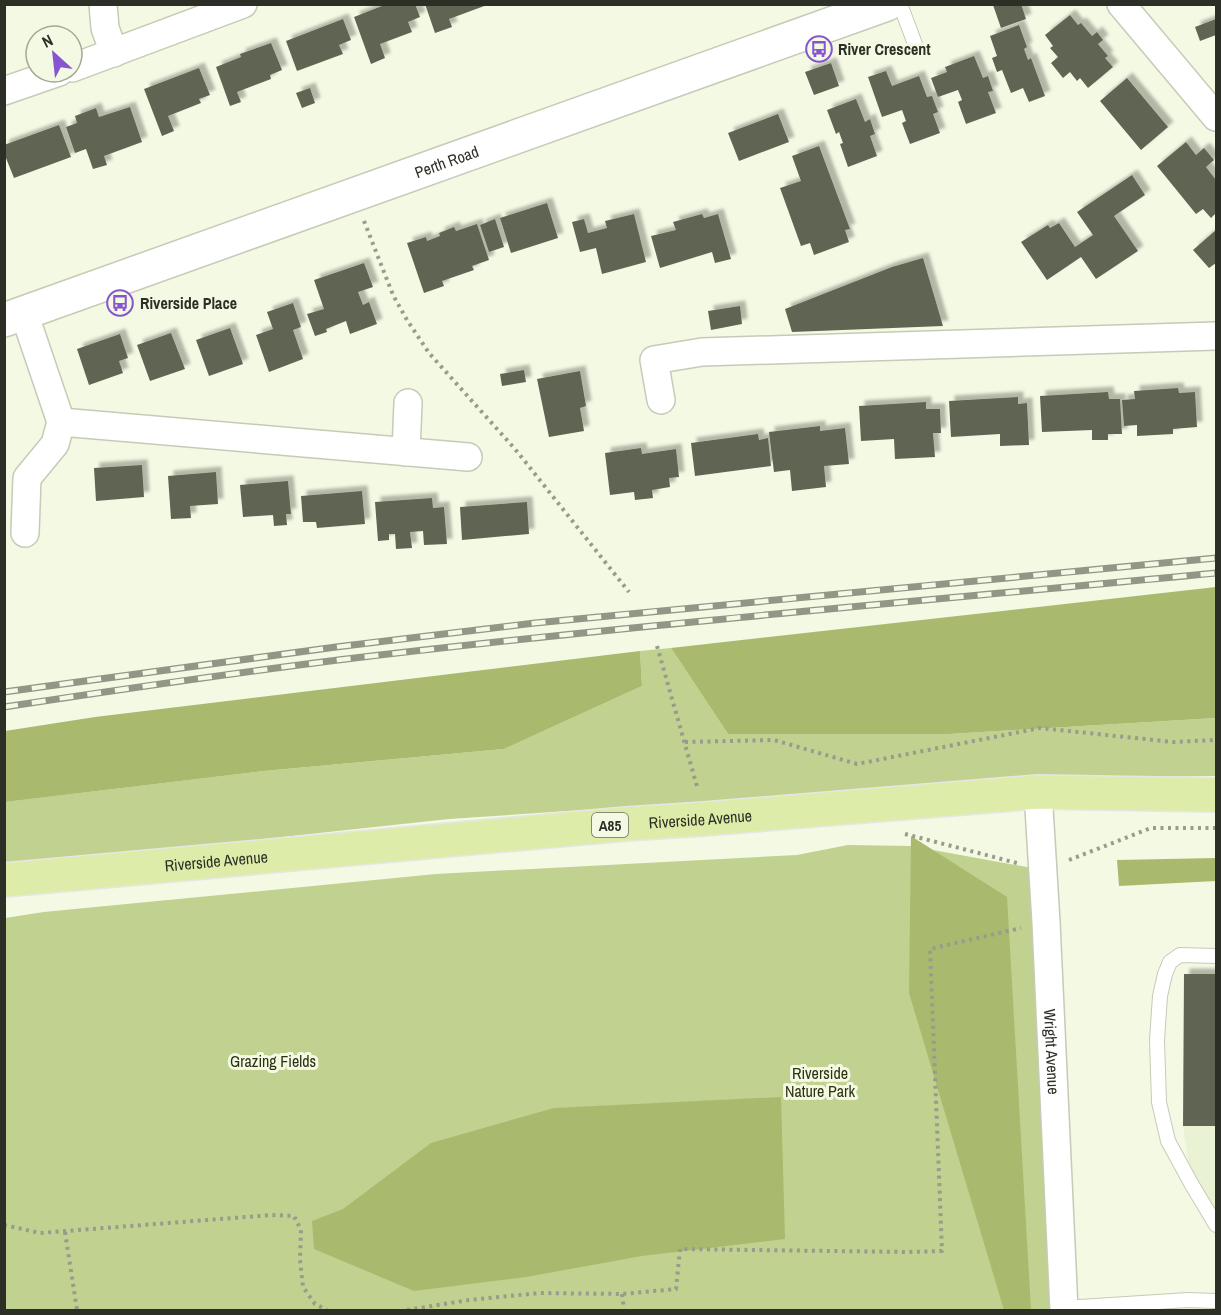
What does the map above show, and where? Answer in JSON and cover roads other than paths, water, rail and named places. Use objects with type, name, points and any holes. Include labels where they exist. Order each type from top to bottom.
[{"type":"main road","name":"Riverside Avenue","points":[[4,880],[626,824],[1038,792],[1216,795]]},
{"type":"street","points":[[104,4],[105,28],[114,53]]},
{"type":"street","points":[[84,64],[243,4]]},
{"type":"street","name":"Perth Road","points":[[14,317],[887,4]]},
{"type":"street","points":[[1121,4],[1216,117]]},
{"type":"street","points":[[4,91],[24,84]]},
{"type":"street","points":[[14,317],[61,422],[55,444],[27,478],[25,533]]},
{"type":"street","points":[[661,400],[654,360],[702,352],[1216,336]]},
{"type":"street","points":[[406,452],[408,404]]},
{"type":"street","points":[[61,422],[468,457]]},
{"type":"street","name":"Wright Avenue","points":[[1038,792],[1064,1309]]},
{"type":"lane","points":[[900,4],[915,44]]},
{"type":"lane","points":[[1216,956],[1180,955],[1170,962],[1160,996],[1157,1040],[1159,1102],[1168,1141],[1216,1225]]},
{"type":"lane","points":[[1064,1309],[1188,1300],[1216,1301]]},
{"type":"railway","points":[[4,692],[336,647],[535,623],[1216,558]]},
{"type":"railway","points":[[4,707],[255,671],[448,647],[667,624],[1216,573]]},
{"type":"place","name":"River Crescent","points":[[819,49]]},
{"type":"place","name":"Riverside Place","points":[[120,303]]},
{"type":"park label","name":"Grazing Fields","points":[[273,1061]]},
{"type":"park label","name":"Riverside Nature Park","points":[[820,1082]]}]
